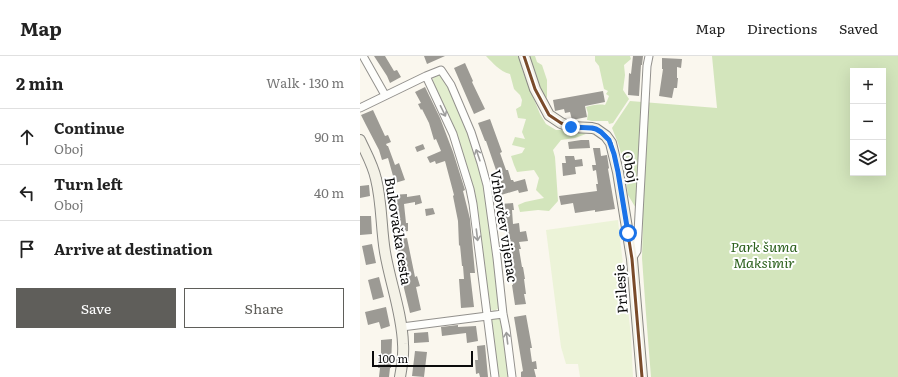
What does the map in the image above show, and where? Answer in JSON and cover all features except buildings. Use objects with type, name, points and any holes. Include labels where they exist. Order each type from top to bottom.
[{"type":"street","points":[[363,56],[385,95]]},
{"type":"street","name":"Oboj","points":[[524,56],[535,88],[549,115],[561,123],[571,127],[596,129],[609,140],[618,172],[632,260]]},
{"type":"street","name":"Prilesje","points":[[642,377],[632,260],[637,251],[647,66],[649,56]]},
{"type":"street","name":"Vrhovčev vijenac","points":[[360,108],[385,95],[442,70],[451,85],[470,132],[487,185],[512,377]]},
{"type":"street","name":"Vrhovčev vijenac","points":[[426,76],[453,134],[470,189],[495,377]]},
{"type":"street","name":"Bukovačka cesta","points":[[360,140],[377,180],[382,235],[402,327],[404,344],[400,377]]},
{"type":"street","points":[[402,327],[503,314]]},
{"type":"green space","points":[[486,56],[519,56],[523,72],[540,114],[546,124],[556,130],[576,130],[586,134],[575,138],[561,140],[553,150],[555,157],[558,201],[549,211],[538,210],[520,212],[518,205],[544,198],[536,190],[539,178],[534,170],[517,172],[511,156],[522,153],[525,148],[512,145],[515,137],[525,139],[522,132],[526,119],[518,118],[516,109],[521,106],[522,100],[520,95],[514,89],[510,74],[499,69]]},
{"type":"green space","points":[[528,56],[535,56],[537,62],[542,65],[547,80],[547,98],[540,91]]},
{"type":"green space","points":[[595,56],[630,56],[631,59],[624,65],[625,75],[623,90],[629,99],[613,123],[609,124],[608,121],[587,120],[588,113],[586,107],[605,105],[609,96],[606,94],[608,91],[604,89],[599,66],[595,61]]},
{"type":"green space","name":"Park šuma Maksimir","points":[[712,56],[898,56],[898,377],[651,377],[642,258],[643,220],[628,195],[623,160],[612,128],[630,101],[717,108]]},
{"type":"green space","points":[[438,75],[444,77],[465,125],[484,183],[500,301],[499,308],[494,311],[490,309],[476,205],[455,130],[433,82],[433,78]]},
{"type":"green space","points":[[618,220],[631,336],[633,377],[580,377],[578,364],[566,364],[561,347],[546,230]]},
{"type":"green space","points":[[497,317],[501,320],[510,377],[497,377],[491,321]]},
{"type":"transit line","points":[[524,56],[535,89],[549,115],[561,123],[571,127],[596,129],[606,136],[611,143],[618,172],[632,259],[642,377]]},
{"type":"route","points":[[571,127],[596,129],[606,136],[611,143],[618,172],[628,233]]}]
